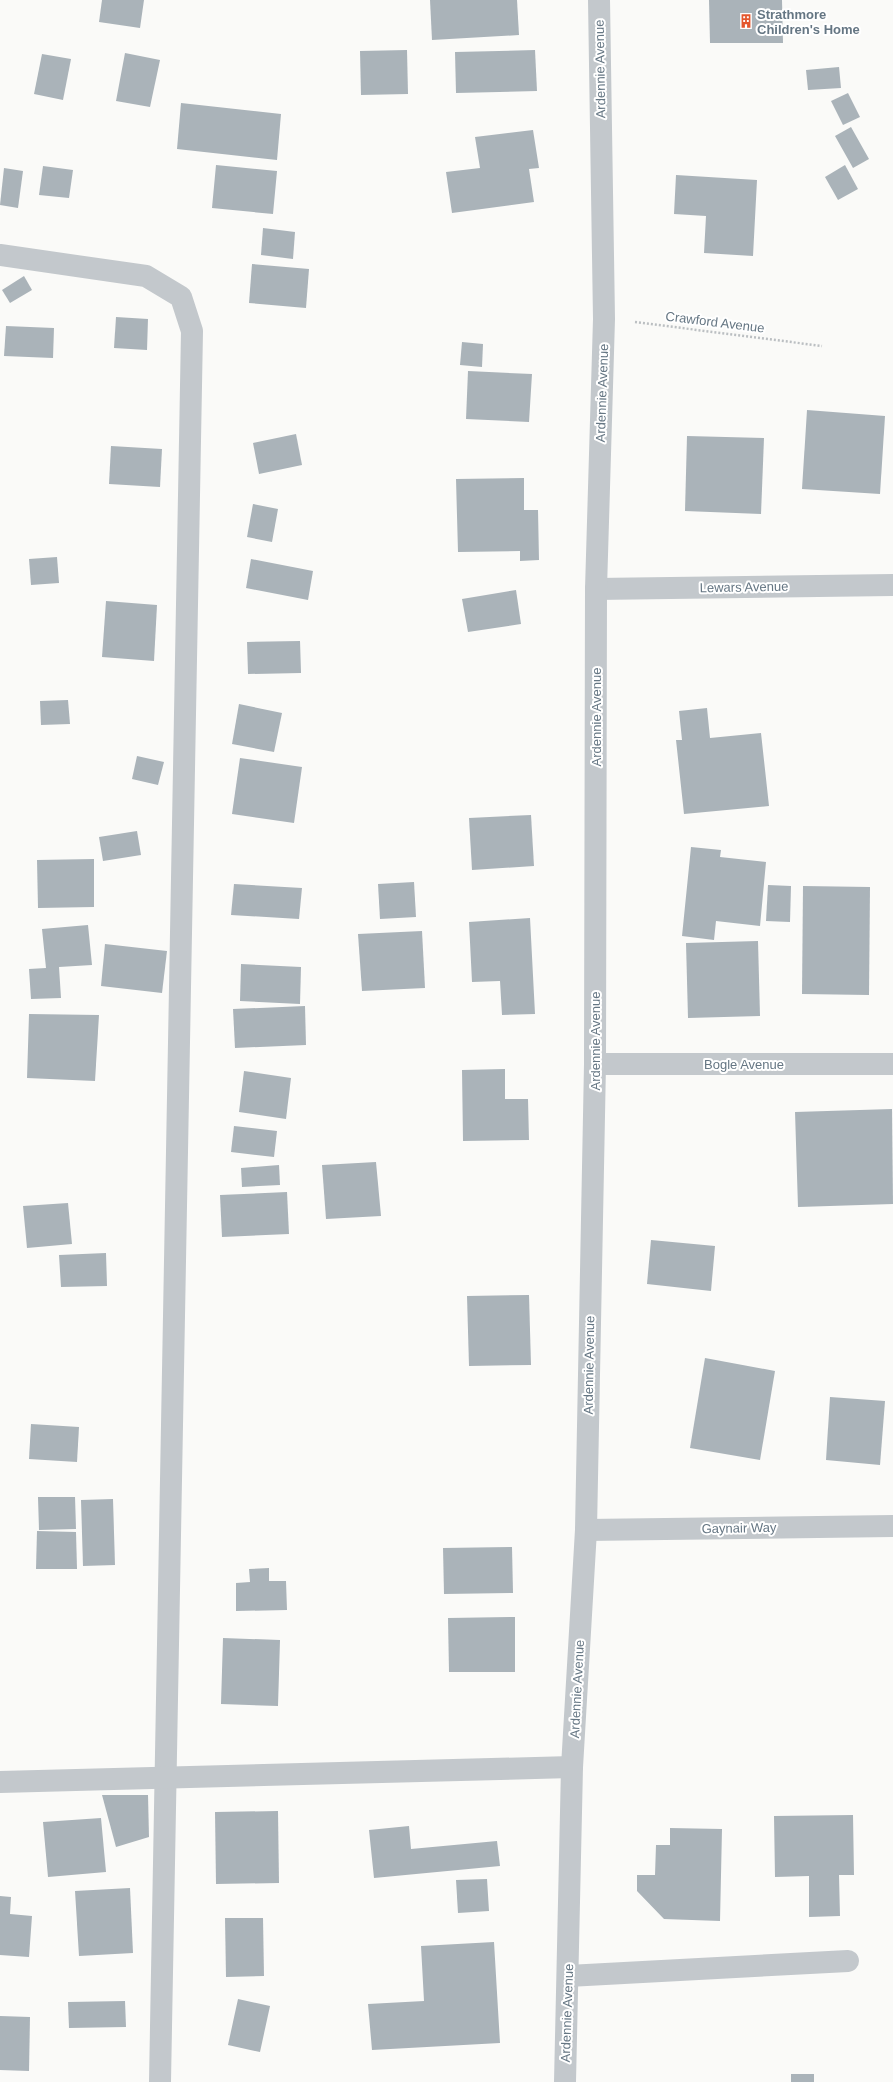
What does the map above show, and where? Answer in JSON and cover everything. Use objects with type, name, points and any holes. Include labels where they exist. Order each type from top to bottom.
[{"type":"street","name":"Ardennie Avenue","points":[[565,2082],[572,1767],[586,1530],[595,1064],[596,589],[604,318],[599,0]]},
{"type":"street","points":[[0,255],[146,276],[181,297],[192,331],[160,2082]]},
{"type":"street","name":"Lewars Avenue","points":[[596,589],[893,585]]},
{"type":"street","name":"Bogle Avenue","points":[[595,1064],[893,1064]]},
{"type":"street","name":"Gaynair Way","points":[[586,1530],[893,1526]]},
{"type":"street","points":[[0,1782],[166,1779],[572,1767]]},
{"type":"street","points":[[568,1976],[848,1962]]},
{"type":"path","name":"Crawford Avenue","points":[[604,318],[822,346]]},
{"type":"building","points":[[102,0],[144,0],[140,28],[99,22]]},
{"type":"building","points":[[430,0],[517,0],[519,35],[432,40]]},
{"type":"building","name":"Strathmore Children's Home","points":[[709,0],[782,0],[783,43],[710,43]]},
{"type":"building","points":[[407,50],[408,94],[361,95],[360,51]]},
{"type":"building","points":[[535,50],[537,91],[456,93],[455,52]]},
{"type":"building","points":[[125,53],[160,60],[150,107],[116,101]]},
{"type":"building","points":[[42,54],[71,59],[63,100],[34,94]]},
{"type":"building","points":[[839,67],[841,88],[808,90],[806,70]]},
{"type":"building","points":[[848,93],[860,117],[843,125],[831,101]]},
{"type":"building","points":[[181,103],[281,114],[277,160],[177,149]]},
{"type":"building","points":[[851,127],[869,159],[853,168],[835,136]]},
{"type":"building","points":[[533,130],[539,168],[529,169],[534,202],[452,213],[446,172],[480,168],[475,137]]},
{"type":"building","points":[[216,165],[277,171],[273,214],[212,208]]},
{"type":"building","points":[[845,165],[858,189],[838,200],[825,177]]},
{"type":"building","points":[[43,166],[73,170],[69,198],[39,195]]},
{"type":"building","points":[[4,168],[23,171],[18,208],[0,205]]},
{"type":"building","points":[[676,175],[757,180],[753,256],[704,253],[706,216],[674,214]]},
{"type":"building","points":[[263,228],[295,232],[293,259],[261,255]]},
{"type":"building","points":[[252,264],[309,269],[306,308],[249,303]]},
{"type":"building","points":[[24,276],[32,290],[10,303],[2,290]]},
{"type":"building","points":[[116,317],[148,319],[147,350],[114,348]]},
{"type":"building","points":[[6,326],[54,328],[53,358],[4,356]]},
{"type":"building","points":[[462,342],[483,344],[482,367],[460,365]]},
{"type":"building","points":[[468,371],[532,374],[529,422],[466,419]]},
{"type":"building","points":[[807,410],[885,416],[880,494],[802,489]]},
{"type":"building","points":[[296,434],[302,465],[259,474],[253,443]]},
{"type":"building","points":[[687,436],[764,438],[761,514],[685,511]]},
{"type":"building","points":[[111,446],[162,449],[160,487],[109,484]]},
{"type":"building","points":[[524,478],[524,510],[538,510],[539,560],[520,561],[520,551],[458,552],[456,479]]},
{"type":"building","points":[[253,504],[278,509],[272,542],[247,537]]},
{"type":"building","points":[[57,557],[59,583],[31,585],[29,559]]},
{"type":"building","points":[[251,559],[313,571],[308,600],[246,588]]},
{"type":"building","points":[[516,590],[521,624],[468,632],[462,599]]},
{"type":"building","points":[[106,601],[157,605],[154,661],[102,657]]},
{"type":"building","points":[[300,641],[301,673],[248,674],[247,642]]},
{"type":"building","points":[[68,700],[70,724],[41,725],[40,701]]},
{"type":"building","points":[[239,704],[282,713],[274,752],[232,744]]},
{"type":"building","points":[[707,708],[710,738],[761,733],[769,806],[684,814],[676,740],[682,740],[679,711]]},
{"type":"building","points":[[137,756],[164,762],[158,785],[132,779]]},
{"type":"building","points":[[240,758],[302,767],[294,823],[232,814]]},
{"type":"building","points":[[531,815],[534,866],[472,870],[469,818]]},
{"type":"building","points":[[137,831],[141,855],[103,861],[99,837]]},
{"type":"building","points":[[691,847],[721,850],[720,857],[766,862],[760,926],[716,921],[714,940],[682,936]]},
{"type":"building","points":[[94,859],[94,907],[38,908],[37,860]]},
{"type":"building","points":[[414,882],[416,917],[380,919],[378,884]]},
{"type":"building","points":[[234,884],[302,888],[299,919],[231,915]]},
{"type":"building","points":[[768,885],[791,886],[790,922],[766,921]]},
{"type":"building","points":[[803,886],[870,887],[869,995],[802,994]]},
{"type":"building","points":[[530,918],[535,1014],[502,1015],[500,981],[472,982],[469,922]]},
{"type":"building","points":[[88,925],[92,965],[59,967],[61,998],[31,999],[29,969],[46,968],[42,929]]},
{"type":"building","points":[[422,931],[425,988],[362,991],[358,934]]},
{"type":"building","points":[[758,941],[760,1016],[688,1018],[686,943]]},
{"type":"building","points":[[105,944],[167,951],[162,993],[101,986]]},
{"type":"building","points":[[241,964],[301,967],[300,1004],[240,1001]]},
{"type":"building","points":[[305,1006],[306,1045],[235,1048],[233,1009]]},
{"type":"building","points":[[29,1014],[99,1015],[95,1081],[27,1078]]},
{"type":"building","points":[[505,1069],[505,1099],[528,1099],[529,1140],[463,1141],[462,1070]]},
{"type":"building","points":[[244,1071],[291,1078],[286,1119],[239,1112]]},
{"type":"building","points":[[892,1109],[893,1204],[798,1207],[795,1112]]},
{"type":"building","points":[[234,1126],[277,1131],[274,1157],[231,1152]]},
{"type":"building","points":[[376,1162],[381,1216],[326,1219],[322,1165]]},
{"type":"building","points":[[279,1165],[280,1185],[242,1187],[241,1168]]},
{"type":"building","points":[[287,1192],[289,1234],[222,1237],[220,1195]]},
{"type":"building","points":[[68,1203],[72,1244],[27,1248],[23,1206]]},
{"type":"building","points":[[651,1240],[715,1246],[711,1291],[647,1284]]},
{"type":"building","points":[[106,1253],[107,1286],[61,1287],[59,1255]]},
{"type":"building","points":[[529,1295],[531,1365],[469,1366],[467,1296]]},
{"type":"building","points":[[705,1358],[775,1371],[760,1460],[690,1448]]},
{"type":"building","points":[[830,1397],[885,1401],[880,1465],[826,1460]]},
{"type":"building","points":[[31,1424],[79,1427],[77,1462],[29,1459]]},
{"type":"building","points":[[38,1497],[75,1497],[76,1529],[39,1530]]},
{"type":"building","points":[[113,1499],[115,1565],[83,1566],[81,1500]]},
{"type":"building","points":[[37,1531],[76,1532],[77,1569],[36,1569]]},
{"type":"building","points":[[512,1547],[513,1593],[444,1594],[443,1548]]},
{"type":"building","points":[[269,1568],[269,1581],[286,1581],[287,1610],[236,1611],[236,1583],[250,1582],[249,1569]]},
{"type":"building","points":[[515,1617],[515,1672],[449,1672],[448,1618]]},
{"type":"building","points":[[223,1638],[280,1640],[278,1706],[221,1704]]},
{"type":"building","points":[[102,1795],[148,1795],[149,1837],[116,1847]]},
{"type":"building","points":[[278,1811],[279,1883],[216,1884],[215,1812]]},
{"type":"building","points":[[853,1815],[854,1875],[839,1875],[840,1916],[809,1917],[809,1876],[775,1877],[774,1816]]},
{"type":"building","points":[[101,1818],[106,1872],[48,1877],[43,1822]]},
{"type":"building","points":[[409,1826],[411,1849],[497,1841],[500,1866],[374,1878],[369,1830]]},
{"type":"building","points":[[670,1828],[722,1829],[720,1921],[664,1919],[637,1891],[637,1875],[655,1875],[656,1845],[670,1845]]},
{"type":"building","points":[[487,1879],[489,1911],[458,1913],[456,1880]]},
{"type":"building","points":[[130,1888],[133,1953],[79,1956],[75,1891]]},
{"type":"building","points":[[0,1896],[11,1897],[10,1914],[32,1916],[29,1957],[0,1955]]},
{"type":"building","points":[[225,1918],[263,1918],[264,1976],[226,1977]]},
{"type":"building","points":[[494,1942],[500,2043],[372,2050],[368,2004],[424,2001],[421,1946]]},
{"type":"building","points":[[238,1999],[270,2006],[260,2052],[228,2045]]},
{"type":"building","points":[[125,2001],[126,2027],[69,2028],[68,2002]]},
{"type":"building","points":[[0,2016],[30,2017],[29,2071],[0,2070]]},
{"type":"building","points":[[791,2074],[814,2074],[814,2082],[791,2082]]},
{"type":"place","name":"Strathmore Children's Home","points":[[746,21]]}]
